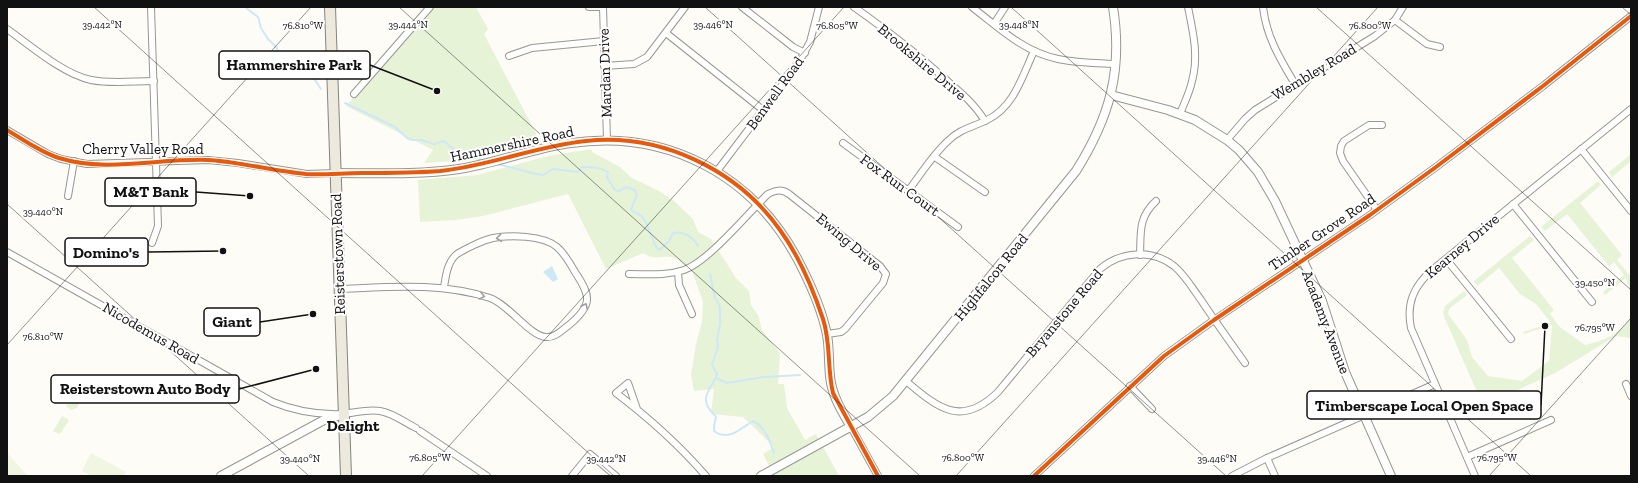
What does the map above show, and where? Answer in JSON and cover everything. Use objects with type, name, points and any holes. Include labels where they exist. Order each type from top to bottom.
[{"type":"main road","name":"Reisterstown Road","points":[[330,7],[346,476]]},
{"type":"street","points":[[151,7],[158,226],[152,243]]},
{"type":"street","points":[[354,94],[430,7]]},
{"type":"street","points":[[589,7],[603,7]]},
{"type":"street","name":"Mardan Drive","points":[[603,7],[607,140]]},
{"type":"street","points":[[604,66],[634,64],[641,61],[653,50],[685,7]]},
{"type":"street","points":[[742,7],[793,48],[805,53]]},
{"type":"street","name":"Benwell Road","points":[[717,171],[805,53],[810,42],[819,7]]},
{"type":"street","name":"Brookshire Drive","points":[[854,7],[897,38],[935,70],[978,109],[985,121]]},
{"type":"street","points":[[972,7],[1019,43],[1034,51],[1058,59],[1116,64]]},
{"type":"street","points":[[994,24],[1005,7]]},
{"type":"street","name":"Highfalcon Road","points":[[761,476],[850,427],[880,407],[906,381],[1076,171],[1098,133],[1110,95],[1116,64],[1113,7]]},
{"type":"street","points":[[1180,114],[1192,82],[1195,66],[1195,44],[1188,7]]},
{"type":"street","points":[[1263,7],[1271,43],[1295,84]]},
{"type":"street","name":"Wembley Road","points":[[1227,140],[1255,110],[1375,36],[1395,20],[1403,7]]},
{"type":"street","name":"Timber Grove Road","points":[[1036,475],[1164,356],[1214,320],[1377,210],[1543,86],[1631,16]]},
{"type":"street","points":[[1395,20],[1427,44],[1440,47]]},
{"type":"street","points":[[7,29],[61,66],[82,78],[102,82],[154,81]]},
{"type":"street","points":[[666,33],[763,110]]},
{"type":"street","points":[[509,56],[532,48],[604,41]]},
{"type":"street","points":[[908,190],[942,147],[957,133],[965,128],[985,121],[1001,112],[1010,101],[1034,51]]},
{"type":"street","name":"Academy Avenue","points":[[1110,95],[1180,114],[1210,128],[1227,140],[1249,161],[1267,184],[1322,301],[1345,372],[1391,476]]},
{"type":"street","name":"Kearney Drive","points":[[1475,476],[1410,328],[1410,301],[1417,286],[1428,274],[1631,109]]},
{"type":"street","points":[[1377,210],[1343,161],[1340,153],[1341,146],[1348,137],[1369,125],[1382,125]]},
{"type":"street","name":"Cherry Valley Road","points":[[7,130],[48,154],[74,162],[104,164],[208,160],[238,163],[307,174],[335,174]]},
{"type":"street","name":"Hammershire Road","points":[[335,174],[408,173],[459,169],[569,143],[607,140],[644,144],[667,149],[717,171],[743,190],[758,204],[780,230],[800,263],[818,306],[827,334],[831,383],[837,400],[850,427],[878,476]]},
{"type":"street","name":"Fox Run Court","points":[[843,143],[958,227]]},
{"type":"street","points":[[1581,149],[1631,211]]},
{"type":"street","points":[[935,157],[985,192]]},
{"type":"street","points":[[68,196],[74,162]]},
{"type":"street","name":"Ewing Drive","points":[[758,204],[772,192],[782,190],[785,191],[884,270],[886,274],[883,283],[845,329],[841,332],[827,334]]},
{"type":"street","points":[[1140,255],[1142,220],[1149,208],[1156,202]]},
{"type":"street","points":[[629,274],[659,274],[678,272],[692,266],[704,257],[758,204]]},
{"type":"street","points":[[1513,204],[1592,302]]},
{"type":"street","points":[[339,289],[414,286],[444,287],[490,298],[499,302],[535,334],[547,338],[559,333],[578,317],[587,304],[588,298],[584,286],[564,254],[549,242],[539,238],[493,238],[457,254],[447,268],[444,287]]},
{"type":"street","name":"Nicodemus Road","points":[[7,252],[273,402],[285,407],[316,414],[344,414]]},
{"type":"street","name":"Bryanstone Road","points":[[906,381],[929,401],[952,411],[969,410],[985,404],[998,392],[1100,269],[1118,258],[1132,254],[1159,258],[1179,270],[1245,364]]},
{"type":"street","points":[[1446,259],[1511,339]]},
{"type":"street","points":[[678,272],[678,285],[692,314]]},
{"type":"street","points":[[1232,476],[1266,458],[1435,384]]},
{"type":"street","points":[[1626,384],[1631,396]]},
{"type":"street","points":[[1130,386],[1152,409]]},
{"type":"street","points":[[637,409],[682,449],[706,476]]},
{"type":"street","points":[[221,476],[324,420],[344,414],[373,410],[381,411],[393,416],[418,430],[487,476]]},
{"type":"street","points":[[1467,457],[1551,420]]},
{"type":"street","points":[[572,476],[590,454],[616,476]]},
{"type":"street","points":[[1266,458],[1275,476]]},
{"type":"green space","points":[[433,7],[476,7],[488,29],[484,34],[540,141],[481,157],[424,163],[433,150],[346,106]]},
{"type":"green space","points":[[591,149],[592,152],[620,167],[632,178],[659,191],[674,201],[693,219],[698,232],[711,239],[736,278],[749,291],[751,305],[758,315],[762,330],[780,353],[778,384],[784,384],[787,408],[805,440],[816,434],[839,476],[774,476],[763,454],[774,447],[743,417],[711,414],[714,389],[694,391],[691,375],[696,344],[702,322],[703,302],[691,268],[686,267],[677,259],[670,257],[652,257],[643,253],[606,269],[568,194],[483,216],[456,220],[420,222],[418,180],[477,175],[548,156]]},
{"type":"green space","points":[[1631,154],[1631,161],[1612,177],[1609,172]]},
{"type":"green space","points":[[1598,181],[1601,185],[1580,203],[1622,255],[1617,260],[1631,277],[1631,294],[1626,278],[1605,295],[1603,292],[1624,275],[1614,262],[1609,266],[1567,214],[1545,231],[1541,227]]},
{"type":"green space","points":[[1530,236],[1534,240],[1512,258],[1554,310],[1550,314],[1560,327],[1585,345],[1611,336],[1622,328],[1631,317],[1631,338],[1616,336],[1555,373],[1515,391],[1517,397],[1486,410],[1482,403],[1456,414],[1454,410],[1480,399],[1443,314],[1445,306],[1464,291],[1467,295],[1449,309],[1448,314],[1467,340],[1472,357],[1488,376],[1522,381],[1549,361],[1552,325],[1524,334],[1523,332],[1551,323],[1536,304],[1520,294],[1499,268],[1477,286],[1474,281]]},
{"type":"green space","points":[[72,396],[80,401],[77,408],[71,410],[66,406]]},
{"type":"green space","points":[[62,416],[69,420],[60,434],[53,431]]},
{"type":"green space","points":[[7,453],[28,476],[7,476]]},
{"type":"green space","points":[[91,453],[126,472],[124,476],[92,476],[82,471]]},
{"type":"water","points":[[552,266],[558,279],[553,282],[543,272]]},
{"type":"waterway","points":[[245,7],[258,17],[261,28],[268,39],[277,48],[279,56],[300,66],[315,80],[321,89]]},
{"type":"waterway","points":[[345,103],[395,127],[407,138],[434,144],[444,141],[459,154],[483,160]]},
{"type":"waterway","points":[[497,164],[543,175],[553,169],[578,172],[582,167],[589,167],[605,170],[608,172],[607,177],[615,190],[619,191],[626,187],[635,190],[637,195],[631,209],[646,222],[658,249],[661,249],[669,241],[673,233],[688,235],[698,246]]},
{"type":"waterway","points":[[710,274],[715,298],[720,309],[720,324],[717,339],[718,346],[712,365],[717,374],[706,398],[708,407],[716,417],[714,431],[719,434],[730,435],[753,421],[764,431],[769,439],[774,453]]},
{"type":"waterway","points":[[716,378],[727,383],[764,377],[800,375]]},
{"type":"cycle path","points":[[1034,476],[1164,356],[1214,320],[1370,215],[1436,167],[1543,86],[1631,16]]},
{"type":"cycle path","points":[[7,130],[32,146],[45,152],[59,158],[77,162],[114,165],[208,160],[306,174],[440,171],[477,165],[549,147],[586,141],[614,140],[641,143],[669,150],[695,160],[719,173],[742,189],[762,208],[787,240],[810,285],[823,319],[827,337],[833,393],[878,476]]},
{"type":"place","name":"Hammershire Park","points":[[437,91]]},
{"type":"place","name":"M&T Bank","points":[[250,196]]},
{"type":"place","name":"Domino's","points":[[223,251]]},
{"type":"place","name":"Giant","points":[[313,314]]},
{"type":"place","name":"Timberscape Local Open Space","points":[[1545,326]]},
{"type":"place","name":"Reisterstown Auto Body","points":[[316,369]]},
{"type":"district","name":"Delight","points":[[353,425]]}]
